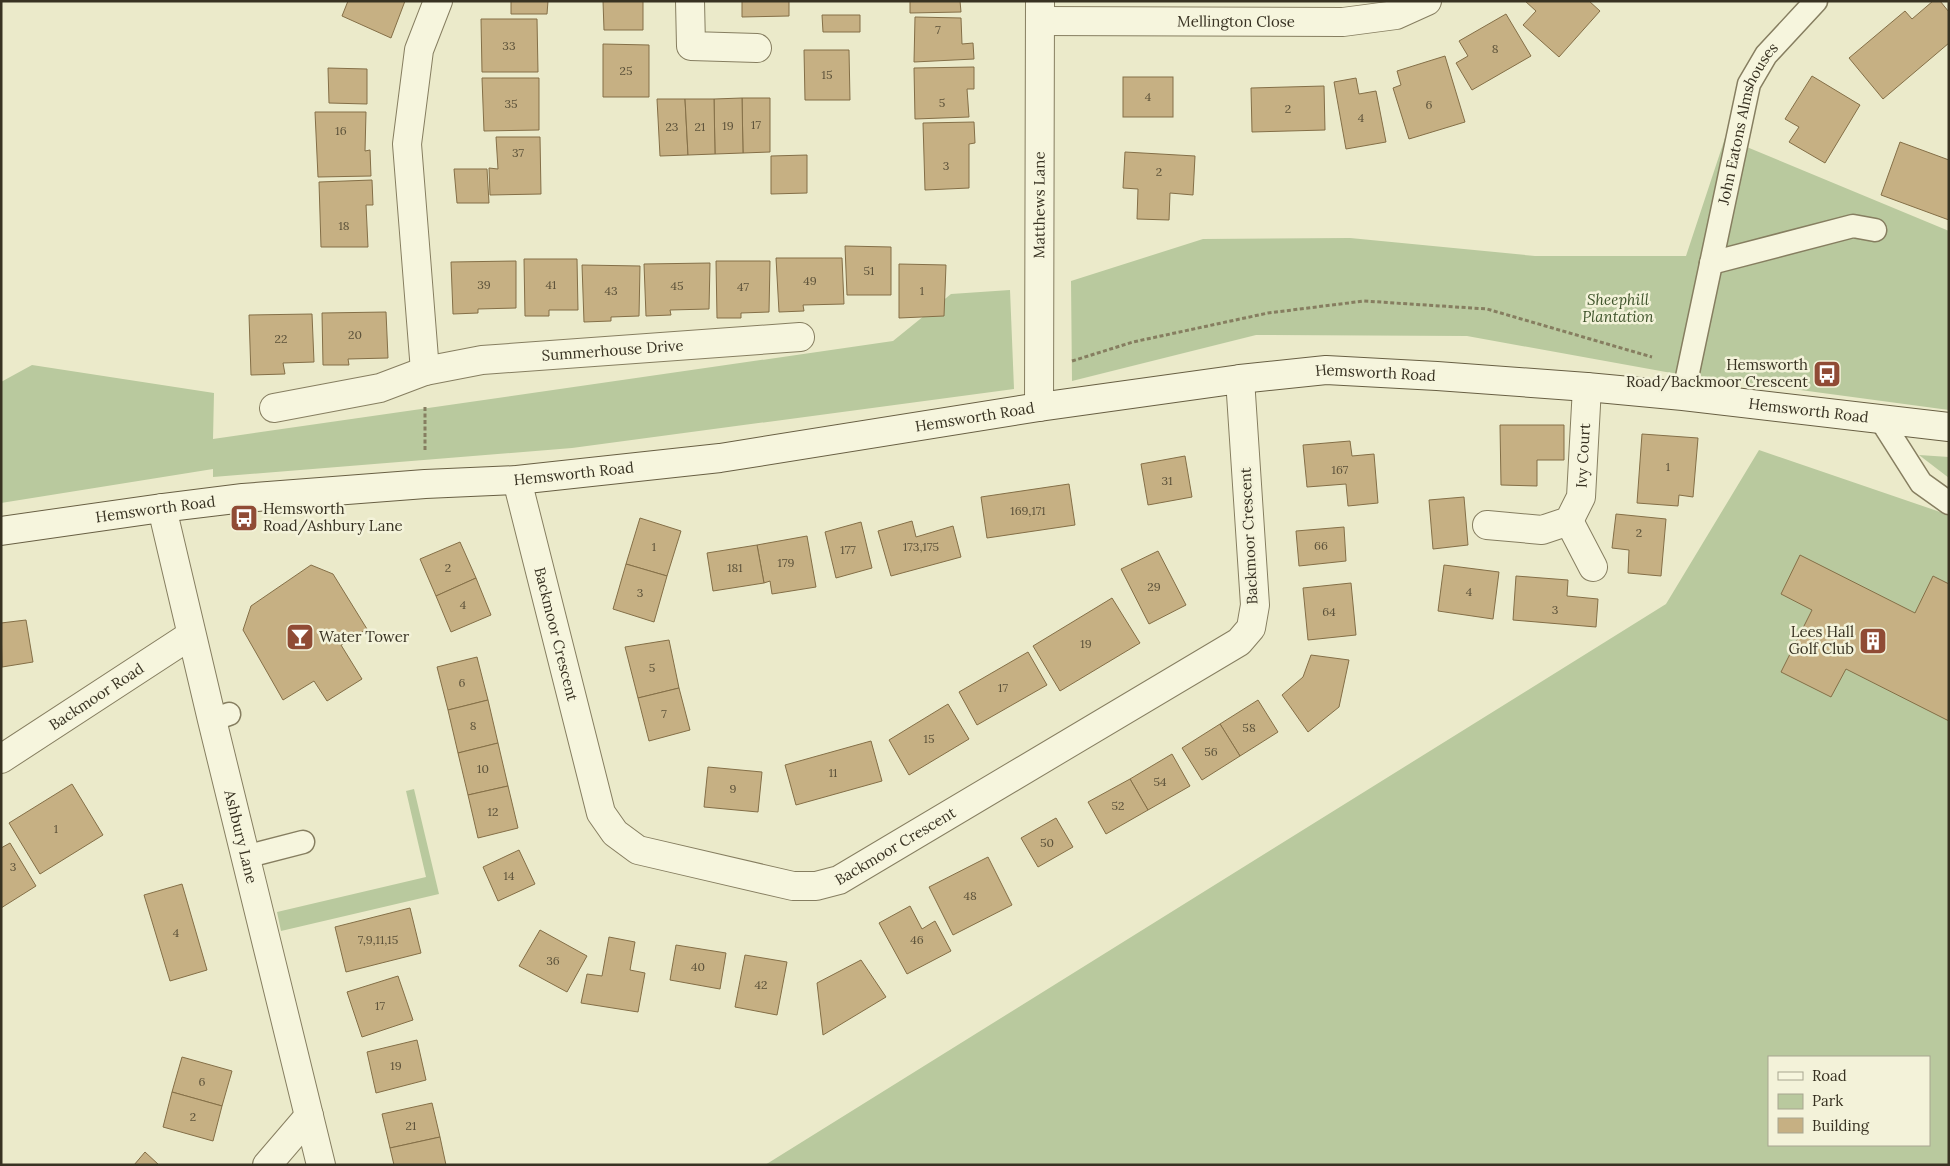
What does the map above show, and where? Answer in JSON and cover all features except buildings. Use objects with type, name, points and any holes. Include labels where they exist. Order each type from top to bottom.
[{"type":"street","points":[[425,371],[407,144],[419,50],[438,1]]},
{"type":"street","points":[[690,1],[691,46],[757,48]]},
{"type":"street","name":"Mellington Close","points":[[1040,11],[1343,22],[1396,15],[1427,1]]},
{"type":"street","name":"Matthews Lane","points":[[1039,407],[1040,11]]},
{"type":"street","name":"Summerhouse Drive","points":[[274,408],[380,388],[425,371],[482,360],[800,337]]},
{"type":"street","name":"Hemsworth Road","points":[[1,531],[243,498],[425,484],[518,480],[720,458],[1039,407],[1240,378],[1326,370],[1587,387],[1683,396],[1949,427]]},
{"type":"street","name":"Backmoor Crescent","points":[[518,480],[601,813],[615,833],[638,850],[793,886],[816,886],[839,880],[1239,642],[1251,628],[1254,605],[1240,378]]},
{"type":"street","name":"Ivy Court","points":[[1570,521],[1581,497],[1587,387]]},
{"type":"street","name":"Ashbury Lane","points":[[162,508],[191,635],[220,717],[245,858],[321,1165]]},
{"type":"street","points":[[1487,525],[1542,530],[1570,521],[1593,567]]},
{"type":"street","name":"Backmoor Road","points":[[1,759],[191,635]]},
{"type":"street","points":[[267,1165],[309,1116]]},
{"type":"lane","name":"John Eatons Almshouses","points":[[1683,396],[1749,84],[1766,55],[1816,1]]},
{"type":"lane","points":[[1711,263],[1853,226],[1875,230]]},
{"type":"lane","points":[[1881,420],[1921,483],[1949,503]]},
{"type":"lane","points":[[245,858],[304,842]]},
{"type":"path","points":[[1038,372],[1132,342],[1268,313],[1364,301],[1486,309],[1688,368]]},
{"type":"path","points":[[425,371],[425,484]]},
{"type":"green space","name":"Sheephill Plantation","points":[[1725,138],[1949,231],[1949,410],[1666,372],[1467,336],[1256,335],[1072,381],[1071,281],[1203,239],[1350,238],[1535,256],[1686,256]]},
{"type":"green space","points":[[1010,290],[1014,389],[572,448],[213,477],[213,469],[1,503],[1,382],[32,365],[214,393],[213,439],[893,341],[951,294]]},
{"type":"green space","name":"Lees Hall Golf Club","points":[[1759,450],[1949,515],[1949,1165],[765,1165],[1666,604]]},
{"type":"green space","points":[[1919,455],[1949,457],[1949,478]]},
{"type":"green space","points":[[414,789],[439,894],[281,931],[277,912],[426,877],[406,791]]},
{"type":"place","name":"Hemsworth Road/Backmoor Crescent","points":[[1827,374]]},
{"type":"place","name":"Hemsworth Road/Ashbury Lane","points":[[244,518]]},
{"type":"place","name":"Water Tower","points":[[300,637]]},
{"type":"place","name":"Lees Hall Golf Club","points":[[1873,641]]}]
